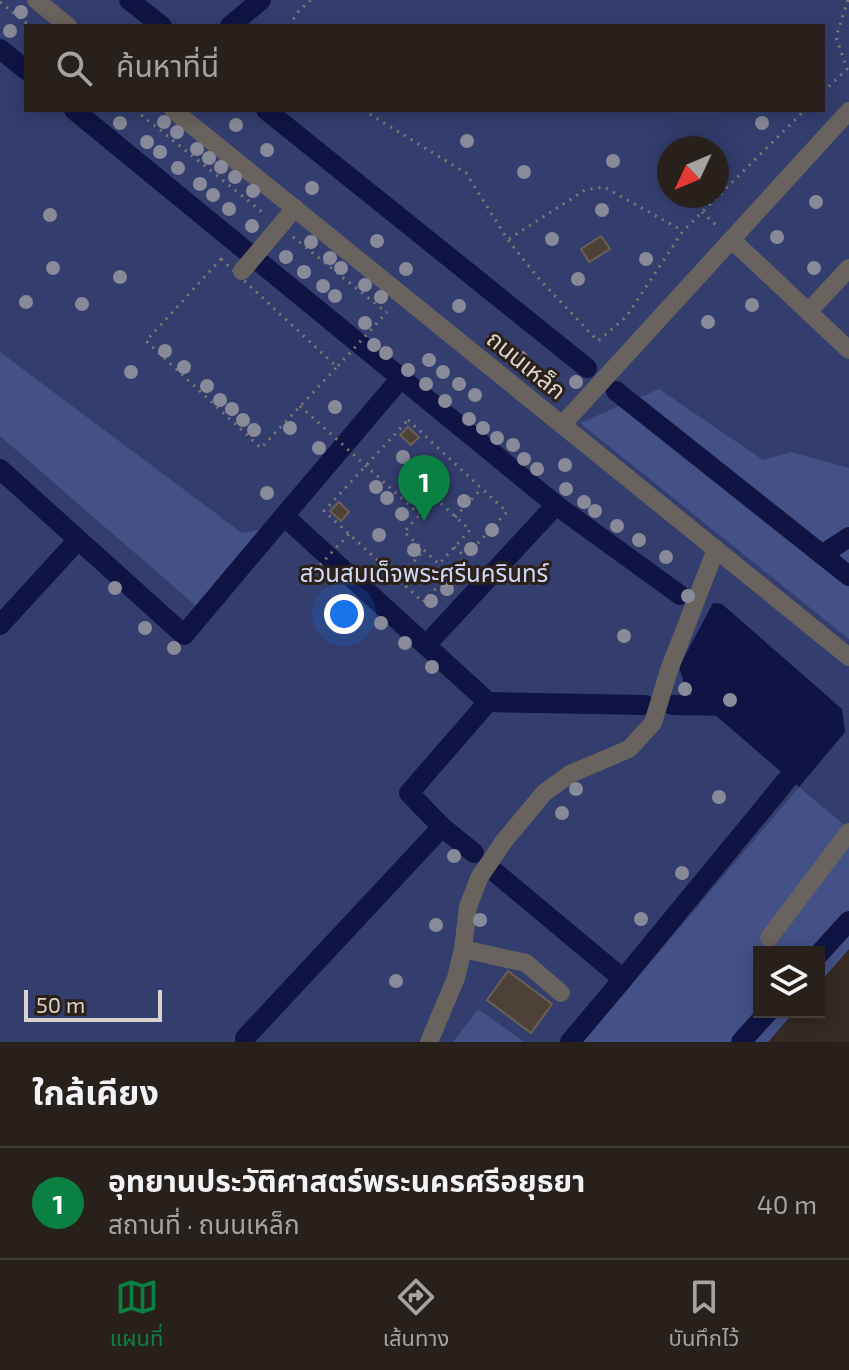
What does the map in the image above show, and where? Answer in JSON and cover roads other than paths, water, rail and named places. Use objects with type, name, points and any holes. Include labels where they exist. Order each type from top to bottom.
[{"type":"street","points":[[36,0],[66,24]]},
{"type":"street","points":[[563,424],[849,111]]},
{"type":"street","name":"ถนนเหล็ก","points":[[175,112],[849,657]]},
{"type":"street","points":[[242,271],[295,208]]},
{"type":"street","points":[[732,240],[849,350]]},
{"type":"street","points":[[808,312],[849,268]]},
{"type":"street","points":[[429,1042],[456,978],[468,907],[479,878],[504,841],[544,793],[570,774],[629,749],[653,723],[669,670],[716,549]]},
{"type":"street","points":[[769,938],[849,832]]},
{"type":"street","points":[[463,949],[526,963],[561,993]]},
{"type":"waterway","points":[[129,0],[159,24]]},
{"type":"waterway","points":[[232,24],[261,0]]},
{"type":"waterway","points":[[0,49],[24,68]]},
{"type":"waterway","points":[[76,112],[556,505],[680,595]]},
{"type":"waterway","points":[[268,112],[587,368]]},
{"type":"waterway","points":[[284,516],[401,378]]},
{"type":"waterway","points":[[616,391],[849,576]]},
{"type":"waterway","points":[[0,469],[184,635],[284,516],[488,702],[409,793],[442,827],[474,853]]},
{"type":"waterway","points":[[427,644],[556,505]]},
{"type":"waterway","points":[[823,554],[849,537]]},
{"type":"waterway","points":[[0,625],[77,541]]},
{"type":"waterway","points":[[488,702],[645,705]]},
{"type":"waterway","points":[[672,705],[731,706]]},
{"type":"waterway","points":[[623,979],[804,759]]},
{"type":"waterway","points":[[245,1038],[442,827]]},
{"type":"waterway","points":[[496,873],[623,979],[570,1042]]},
{"type":"waterway","points":[[825,947],[849,921]]},
{"type":"waterway","points":[[741,1042],[763,1018]]},
{"type":"place","name":"อุทยานประวัติศาสตร์พระนครศรีอยุธยา","points":[[424,521]]},
{"type":"park label","name":"สวนสมเด็จพระศรีนครินทร์","points":[[424,572]]}]
